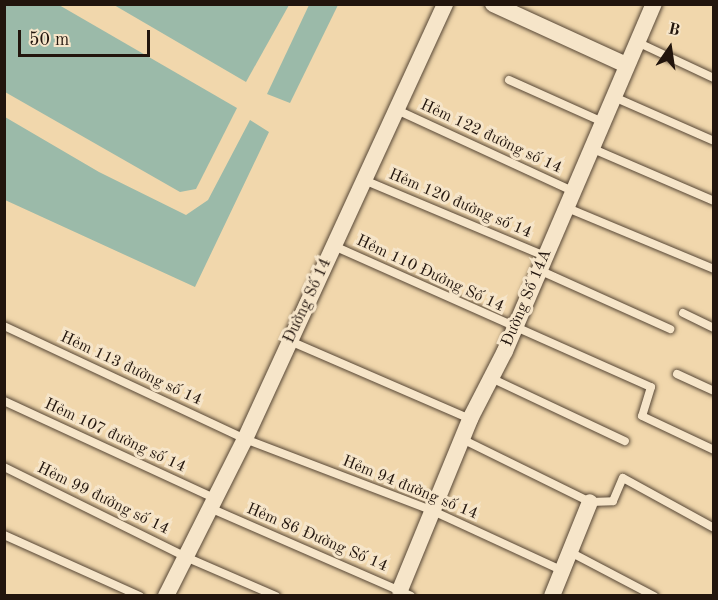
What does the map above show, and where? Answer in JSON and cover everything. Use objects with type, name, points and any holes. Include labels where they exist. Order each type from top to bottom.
[{"type":"street","name":"Đường Số 14","points":[[166,596],[188,558],[212,503],[245,439],[446,4]]},
{"type":"street","points":[[493,4],[626,65]]},
{"type":"street","name":"Đường Số 14A","points":[[406,593],[431,510],[470,419],[514,329],[654,4]]},
{"type":"street","points":[[552,596],[561,570],[572,553],[590,502]]},
{"type":"lane","points":[[637,42],[714,78]]},
{"type":"lane","points":[[509,80],[603,122]]},
{"type":"lane","points":[[614,97],[714,141]]},
{"type":"lane","name":"Hẻm 122 đường số 14","points":[[397,110],[569,199],[714,269]]},
{"type":"lane","points":[[591,148],[714,201]]},
{"type":"lane","name":"Hẻm 120 đường số 14","points":[[364,180],[542,263],[670,329]]},
{"type":"lane","name":"Hẻm 110 Đường Số 14","points":[[334,246],[514,329],[651,387],[642,416],[714,450]]},
{"type":"lane","points":[[683,313],[714,328]]},
{"type":"lane","name":"Hẻm 113 đường số 14","points":[[4,326],[245,439]]},
{"type":"lane","points":[[290,341],[470,419]]},
{"type":"lane","points":[[677,374],[714,391]]},
{"type":"lane","points":[[491,378],[625,441]]},
{"type":"lane","name":"Hẻm 107 đường số 14","points":[[4,401],[212,503]]},
{"type":"lane","name":"Hẻm 94 đường số 14","points":[[245,439],[431,510],[561,570]]},
{"type":"lane","points":[[462,439],[590,502],[613,501],[623,478],[714,528]]},
{"type":"lane","name":"Hẻm 99 đường số 14","points":[[4,467],[188,558],[276,596]]},
{"type":"lane","name":"Hẻm 86 Đường Số 14","points":[[212,503],[406,593]]},
{"type":"lane","points":[[4,536],[140,596]]},
{"type":"lane","points":[[572,553],[654,596]]},
{"type":"shaded area","points":[[5,4],[59,5],[237,108],[196,189],[180,192],[5,92]]},
{"type":"shaded area","points":[[114,5],[289,5],[246,82]]},
{"type":"shaded area","points":[[309,5],[338,5],[290,103],[267,94]]},
{"type":"shaded area","points":[[5,117],[99,172],[186,215],[208,200],[250,120],[269,132],[195,287],[5,200]]}]
